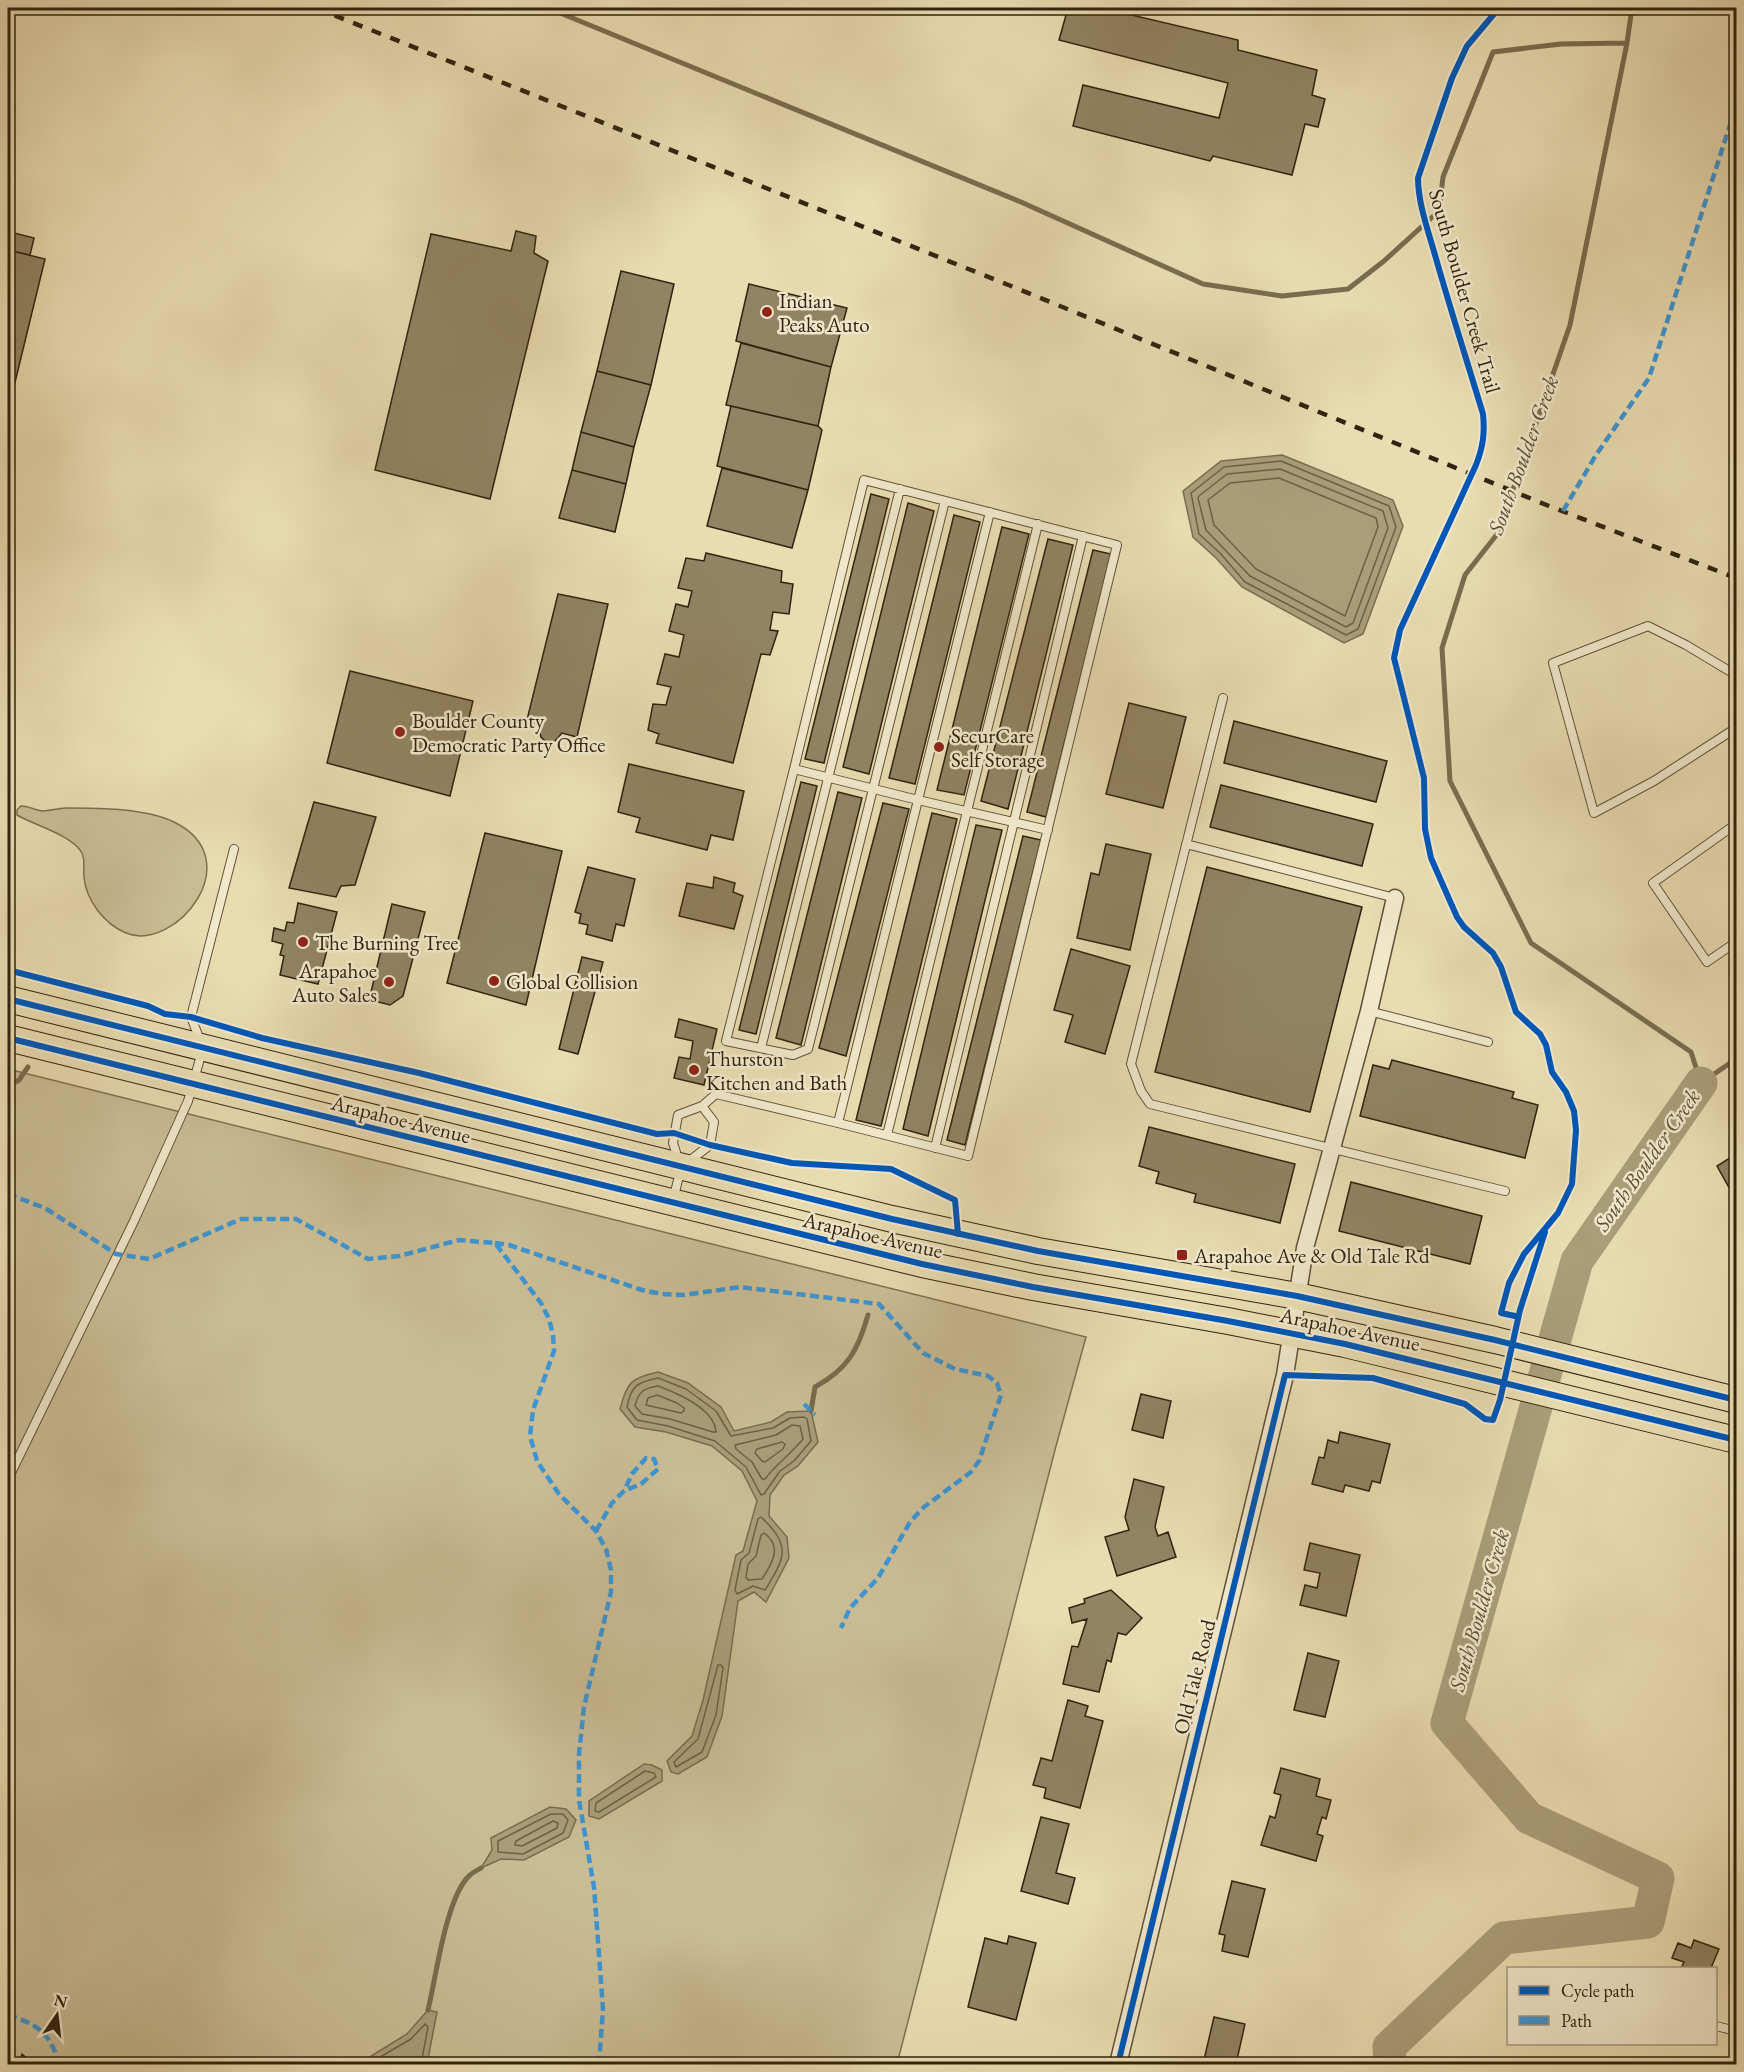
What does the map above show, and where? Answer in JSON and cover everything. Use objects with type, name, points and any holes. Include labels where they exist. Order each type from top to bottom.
[{"type":"main road","name":"Arapahoe Avenue","points":[[8,999],[681,1168],[985,1240],[1297,1296],[1495,1340],[1737,1400]]},
{"type":"main road","name":"Arapahoe Avenue","points":[[8,1038],[672,1203],[979,1276],[1291,1332],[1487,1377],[1737,1440]]},
{"type":"street","name":"Old Tale Road","points":[[1118,2064],[1285,1375],[1305,1248],[1369,1011],[1395,898]]},
{"type":"lane","points":[[672,1203],[681,1168],[673,1143],[678,1115],[702,1106],[716,1094],[968,1156],[1118,544],[864,480],[726,1041],[793,1055],[808,1050],[945,501]]},
{"type":"lane","points":[[761,1048],[900,489]]},
{"type":"lane","points":[[838,1123],[990,512]]},
{"type":"lane","points":[[888,1136],[1038,524]]},
{"type":"lane","points":[[934,1148],[1083,536]]},
{"type":"lane","points":[[1737,675],[1648,626],[1553,663],[1594,813],[1654,781],[1737,728]]},
{"type":"lane","points":[[1223,698],[1131,1064],[1141,1092],[1150,1104],[1505,1191]]},
{"type":"lane","points":[[794,769],[1048,830]]},
{"type":"lane","points":[[1737,824],[1653,883],[1707,962],[1737,942]]},
{"type":"lane","points":[[1186,844],[1395,898]]},
{"type":"lane","points":[[8,1479],[134,1221],[179,1122],[193,1084],[203,1048],[191,1017],[234,849]]},
{"type":"lane","points":[[1369,1011],[1488,1042]]},
{"type":"lane","points":[[681,1168],[710,1145],[714,1122],[702,1106]]},
{"type":"lane","points":[[1717,2026],[1737,2031]]},
{"type":"shaded area","points":[[21,806],[43,811],[66,808],[121,810],[149,814],[174,822],[196,838],[206,858],[206,879],[197,899],[183,917],[165,929],[145,936],[126,933],[118,929],[110,924],[98,910],[88,894],[85,886],[83,856],[80,850],[67,839],[17,815],[17,810]]},
{"type":"shaded area","points":[[8,1069],[1086,1337],[897,2064],[8,2064]]},
{"type":"water","points":[[1282,455],[1393,500],[1403,526],[1363,634],[1344,643],[1242,587],[1193,537],[1183,491],[1221,461]]},
{"type":"water","points":[[658,1372],[688,1383],[721,1407],[734,1431],[771,1422],[787,1412],[811,1411],[818,1442],[798,1466],[784,1475],[770,1495],[769,1516],[787,1537],[789,1558],[766,1602],[754,1592],[738,1601],[722,1716],[707,1757],[678,1774],[671,1772],[667,1761],[692,1736],[703,1700],[736,1555],[743,1551],[757,1501],[742,1471],[712,1446],[666,1432],[635,1427],[620,1409],[631,1383],[636,1379]]},
{"type":"water","points":[[644,1764],[662,1770],[662,1781],[599,1819],[589,1816],[589,1801]]},
{"type":"water","points":[[550,1807],[566,1809],[576,1820],[569,1837],[524,1860],[501,1859],[481,1868],[492,1850],[491,1838]]},
{"type":"water","points":[[428,2010],[437,2012],[427,2064],[360,2063],[407,2034]]},
{"type":"building","points":[[1068,8],[1102,8],[1238,40],[1238,50],[1317,70],[1312,95],[1325,99],[1318,127],[1305,124],[1292,175],[1213,156],[1210,161],[1073,126],[1083,85],[1219,118],[1228,83],[1059,40]]},
{"type":"building","points":[[516,231],[536,236],[534,253],[548,261],[490,499],[375,470],[431,234],[511,251]]},
{"type":"building","points":[[10,232],[34,238],[30,255],[8,250]]},
{"type":"building","points":[[8,250],[45,259],[8,411]]},
{"type":"building","points":[[621,271],[674,284],[651,385],[597,371]]},
{"type":"building","points":[[749,284],[847,308],[831,367],[736,341]]},
{"type":"building","points":[[741,343],[831,367],[818,426],[726,405]]},
{"type":"building","points":[[597,371],[651,385],[634,447],[581,432]]},
{"type":"building","points":[[731,406],[818,426],[822,430],[808,490],[717,466]]},
{"type":"building","points":[[581,432],[634,447],[626,484],[572,470]]},
{"type":"building","points":[[722,468],[808,490],[792,548],[707,526]]},
{"type":"building","points":[[572,470],[626,484],[615,532],[559,518]]},
{"type":"building","points":[[871,494],[889,499],[824,763],[805,759]]},
{"type":"building","points":[[908,503],[934,511],[869,774],[843,767]]},
{"type":"building","points":[[954,515],[980,522],[915,784],[889,778]]},
{"type":"building","points":[[1002,527],[1029,534],[964,795],[937,790]]},
{"type":"building","points":[[1048,539],[1073,545],[1008,809],[981,801]]},
{"type":"building","points":[[1093,550],[1111,554],[1046,817],[1027,812]]},
{"type":"building","points":[[706,553],[782,571],[781,582],[793,584],[789,614],[773,612],[770,630],[778,631],[770,655],[761,654],[733,763],[656,743],[659,734],[648,730],[653,704],[666,705],[671,687],[657,684],[665,654],[679,657],[684,635],[669,631],[676,604],[688,607],[692,591],[678,588],[686,558],[704,561]]},
{"type":"building","points":[[558,594],[608,604],[577,737],[562,733],[555,741],[547,743],[541,737],[538,727],[526,724]]},
{"type":"building","name":"Boulder County Democratic Party Office","points":[[350,671],[473,701],[450,796],[327,763]]},
{"type":"building","points":[[1129,703],[1186,717],[1163,808],[1106,794]]},
{"type":"building","points":[[1234,721],[1387,761],[1376,802],[1224,763]]},
{"type":"building","points":[[629,764],[744,791],[733,840],[711,835],[707,850],[636,832],[640,818],[618,812]]},
{"type":"building","points":[[801,782],[817,786],[756,1034],[739,1030]]},
{"type":"building","points":[[1221,785],[1373,824],[1362,866],[1210,827]]},
{"type":"building","points":[[838,792],[862,798],[801,1045],[776,1038]]},
{"type":"building","points":[[314,802],[376,817],[355,885],[341,886],[336,897],[289,888]]},
{"type":"building","points":[[883,803],[909,809],[846,1056],[819,1048]]},
{"type":"building","points":[[932,813],[957,819],[881,1126],[856,1120]]},
{"type":"building","points":[[976,825],[1002,830],[928,1136],[903,1129]]},
{"type":"building","points":[[485,833],[562,851],[526,1005],[447,983]]},
{"type":"building","points":[[1023,836],[1041,840],[965,1145],[947,1140]]},
{"type":"building","points":[[1106,844],[1151,854],[1130,950],[1077,938],[1091,873],[1099,875]]},
{"type":"building","points":[[588,867],[635,879],[624,926],[616,924],[612,941],[586,934],[588,925],[579,923],[581,914],[575,912]]},
{"type":"building","points":[[1207,867],[1362,907],[1310,1112],[1155,1072]]},
{"type":"building","points":[[714,877],[735,883],[733,892],[743,896],[734,929],[679,916],[687,883],[713,888]]},
{"type":"building","name":"The Burning Tree","points":[[298,903],[337,912],[318,984],[280,975],[284,956],[280,955],[283,944],[272,941],[274,928],[285,931],[287,922],[294,923]]},
{"type":"building","points":[[392,904],[425,912],[403,996],[390,1005],[375,1001],[371,992]]},
{"type":"building","points":[[1071,949],[1130,966],[1105,1054],[1065,1042],[1073,1015],[1054,1010]]},
{"type":"building","points":[[582,957],[603,962],[578,1054],[559,1049]]},
{"type":"building","points":[[679,1019],[717,1029],[704,1085],[674,1078],[679,1057],[690,1059],[693,1041],[675,1037]]},
{"type":"building","points":[[1392,1060],[1514,1092],[1512,1098],[1538,1105],[1525,1158],[1360,1116],[1373,1065],[1389,1069]]},
{"type":"building","points":[[1149,1127],[1295,1164],[1280,1223],[1194,1202],[1196,1194],[1156,1183],[1159,1172],[1139,1166]]},
{"type":"building","points":[[1736,1154],[1736,1200],[1717,1166]]},
{"type":"building","points":[[1351,1182],[1482,1216],[1470,1264],[1339,1231]]},
{"type":"building","points":[[1141,1394],[1171,1401],[1163,1438],[1132,1430]]},
{"type":"building","points":[[1340,1432],[1390,1444],[1380,1483],[1372,1481],[1369,1491],[1345,1485],[1343,1492],[1312,1484],[1319,1457],[1324,1458],[1328,1440],[1338,1443]]},
{"type":"building","points":[[1134,1479],[1164,1487],[1155,1527],[1158,1536],[1168,1532],[1176,1557],[1117,1576],[1105,1537],[1129,1530],[1125,1517]]},
{"type":"building","points":[[1310,1543],[1360,1555],[1346,1616],[1300,1605],[1305,1585],[1317,1588],[1320,1573],[1304,1570]]},
{"type":"building","points":[[1111,1590],[1142,1618],[1126,1635],[1118,1633],[1111,1662],[1107,1660],[1099,1692],[1063,1684],[1072,1646],[1078,1647],[1087,1619],[1072,1623],[1069,1608],[1085,1603],[1084,1599]]},
{"type":"building","points":[[1308,1653],[1339,1661],[1325,1717],[1294,1710]]},
{"type":"building","points":[[1068,1700],[1088,1706],[1085,1716],[1103,1721],[1080,1808],[1044,1798],[1046,1788],[1033,1785],[1041,1758],[1052,1761]]},
{"type":"building","points":[[1281,1768],[1320,1779],[1316,1796],[1331,1800],[1326,1819],[1322,1817],[1317,1834],[1323,1836],[1316,1861],[1261,1845],[1270,1816],[1275,1818],[1281,1795],[1274,1793]]},
{"type":"building","points":[[1041,1817],[1069,1824],[1056,1873],[1075,1878],[1068,1904],[1021,1891]]},
{"type":"building","points":[[1232,1881],[1265,1889],[1248,1957],[1222,1951],[1225,1935],[1219,1934]]},
{"type":"building","points":[[1009,1936],[1036,1943],[1016,2020],[968,2007],[985,1938],[1007,1944]]},
{"type":"building","points":[[1694,1940],[1719,1949],[1711,1967],[1682,1967],[1684,1962],[1672,1958],[1678,1943],[1691,1948]]},
{"type":"building","points":[[1214,2017],[1245,2024],[1236,2064],[1203,2064]]},
{"type":"building","points":[[22,2054],[33,2064],[8,2064],[8,2058],[20,2061]]},
{"type":"waterway","points":[[548,8],[1021,202],[1203,284],[1282,296],[1348,289],[1384,261],[1439,211],[1443,177],[1493,52],[1561,44],[1627,43]]},
{"type":"waterway","name":"South Boulder Creek","points":[[1632,8],[1627,43],[1570,325],[1498,533],[1465,575],[1442,648],[1450,781],[1531,943],[1691,1052],[1701,1083],[1736,1059]]},
{"type":"waterway","points":[[8,1086],[19,1080],[28,1067]]},
{"type":"waterway","name":"South Boulder Creek","points":[[1390,2064],[1389,2047],[1504,1938],[1648,1922],[1658,1878],[1529,1818],[1447,1723],[1577,1261],[1701,1083]]},
{"type":"waterway","points":[[811,1411],[815,1387],[844,1366],[856,1348],[868,1315]]},
{"type":"waterway","points":[[428,2010],[443,1938],[454,1900],[470,1875],[481,1868]]},
{"type":"railway","points":[[316,8],[1011,286],[1549,506],[1736,578]]},
{"type":"marked path","points":[[1563,511],[1596,455],[1649,378],[1736,106]]},
{"type":"marked path","points":[[8,1129],[10,1135],[8,1162]]},
{"type":"marked path","points":[[8,1194],[45,1208],[116,1254],[149,1259],[241,1219],[296,1219],[368,1259],[399,1256],[459,1240],[495,1243],[541,1303],[549,1319],[554,1351],[533,1410],[530,1436],[537,1461],[559,1494],[596,1531],[606,1549],[611,1570],[611,1592],[584,1707],[579,1754],[579,1800],[594,1887],[603,2009],[599,2064]]},
{"type":"marked path","points":[[495,1243],[509,1245],[642,1290],[662,1294],[684,1295],[740,1287],[879,1304],[923,1353],[955,1369],[988,1376],[997,1383],[1001,1395],[979,1461],[971,1472],[924,1507],[910,1522],[878,1578],[850,1608],[841,1628]]},
{"type":"marked path","points":[[804,1404],[815,1415]]},
{"type":"marked path","points":[[596,1531],[612,1503],[624,1491],[641,1484],[658,1469],[654,1459],[646,1458],[632,1474],[624,1491]]},
{"type":"marked path","points":[[8,2015],[27,2022],[41,2031],[51,2044],[59,2064]]},
{"type":"cycle path","name":"South Boulder Creek Trail","points":[[1499,8],[1467,46],[1452,78],[1418,178],[1427,226],[1483,414],[1483,440],[1476,465],[1400,630],[1394,658],[1424,778],[1425,829],[1431,858],[1457,917],[1464,927],[1493,953],[1501,967],[1516,1012],[1540,1034],[1546,1045],[1552,1072],[1566,1092],[1574,1111],[1576,1130],[1572,1184],[1558,1213],[1524,1254],[1509,1283],[1501,1313],[1515,1316]]},
{"type":"cycle path","points":[[8,970],[148,1006],[165,1014],[191,1017],[262,1038],[419,1073],[657,1134],[674,1133],[710,1145],[792,1163],[891,1169],[955,1200],[958,1234]]},
{"type":"cycle path","points":[[8,999],[892,1219],[1038,1251],[1297,1296],[1495,1340],[1736,1400]]},
{"type":"cycle path","points":[[8,1038],[922,1264],[1033,1287],[1345,1344],[1736,1440]]},
{"type":"cycle path","points":[[1118,2064],[1285,1375],[1373,1378],[1465,1404],[1485,1419],[1493,1420],[1500,1400],[1520,1310],[1545,1232]]},
{"type":"place","name":"Indian Peaks Auto","points":[[767,312]]},
{"type":"place","name":"Boulder County Democratic Party Office","points":[[400,732]]},
{"type":"place","name":"SecurCare Self Storage","points":[[939,747]]},
{"type":"place","name":"The Burning Tree","points":[[303,942]]},
{"type":"place","name":"Global Collision","points":[[494,981]]},
{"type":"place","name":"Arapahoe Auto Sales","points":[[389,982]]},
{"type":"place","name":"Thurston Kitchen and Bath","points":[[694,1070]]},
{"type":"place","name":"Arapahoe Ave & Old Tale Rd","points":[[1182,1255]]}]
